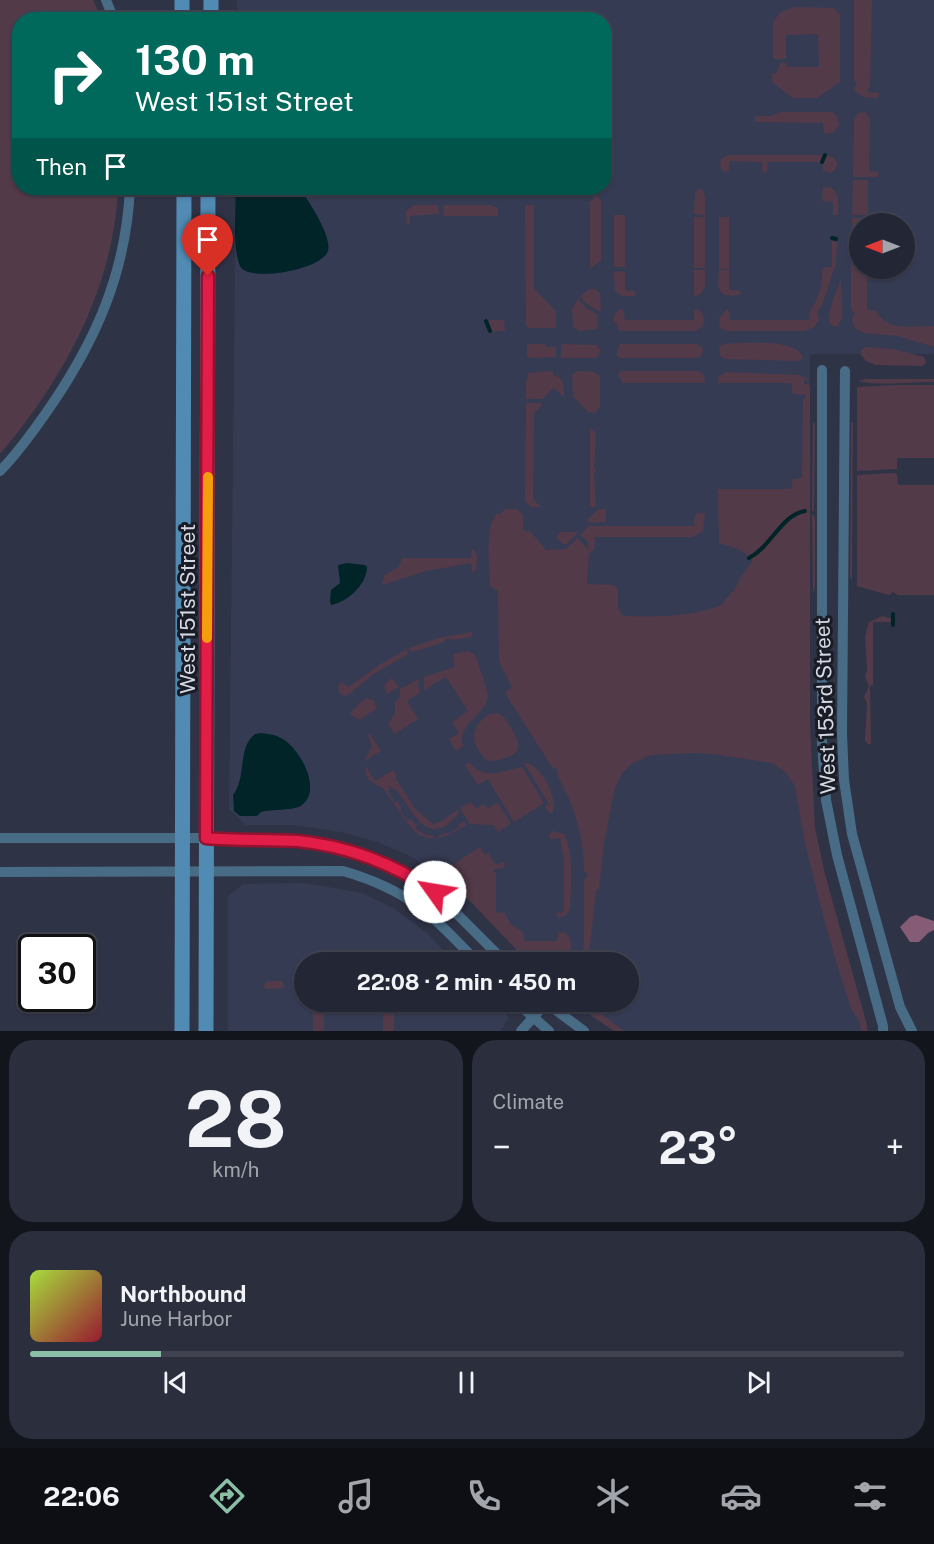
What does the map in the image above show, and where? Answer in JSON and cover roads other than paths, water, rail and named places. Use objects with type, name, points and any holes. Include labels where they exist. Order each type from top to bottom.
[{"type":"main road","name":"West 151st Street","points":[[182,1031],[184,195]]},
{"type":"main road","name":"West 151st Street","points":[[206,1031],[208,195]]},
{"type":"street","points":[[0,471],[32,434],[57,398],[81,360],[99,324],[120,258],[129,195]]},
{"type":"street","name":"West 153rd Street","points":[[822,370],[822,731],[826,800],[839,865],[883,1031]]},
{"type":"street","name":"West 153rd Street","points":[[845,371],[842,645],[844,780],[852,834],[900,1007],[912,1031]]},
{"type":"street","points":[[0,838],[206,838],[299,842],[346,850],[381,861],[417,879],[435,892],[495,952]]},
{"type":"street","points":[[0,872],[343,871],[391,888],[422,908],[467,952]]},
{"type":"street","points":[[527,1012],[549,1031]]},
{"type":"street","points":[[521,1031],[538,1012]]},
{"type":"street","points":[[558,1012],[584,1031]]},
{"type":"waterway","points":[[822,162],[825,155]]},
{"type":"waterway","points":[[832,238],[836,239]]},
{"type":"waterway","points":[[486,321],[490,331]]},
{"type":"waterway","points":[[749,558],[757,553],[789,518],[805,511]]},
{"type":"waterway","points":[[893,614],[893,625]]}]
